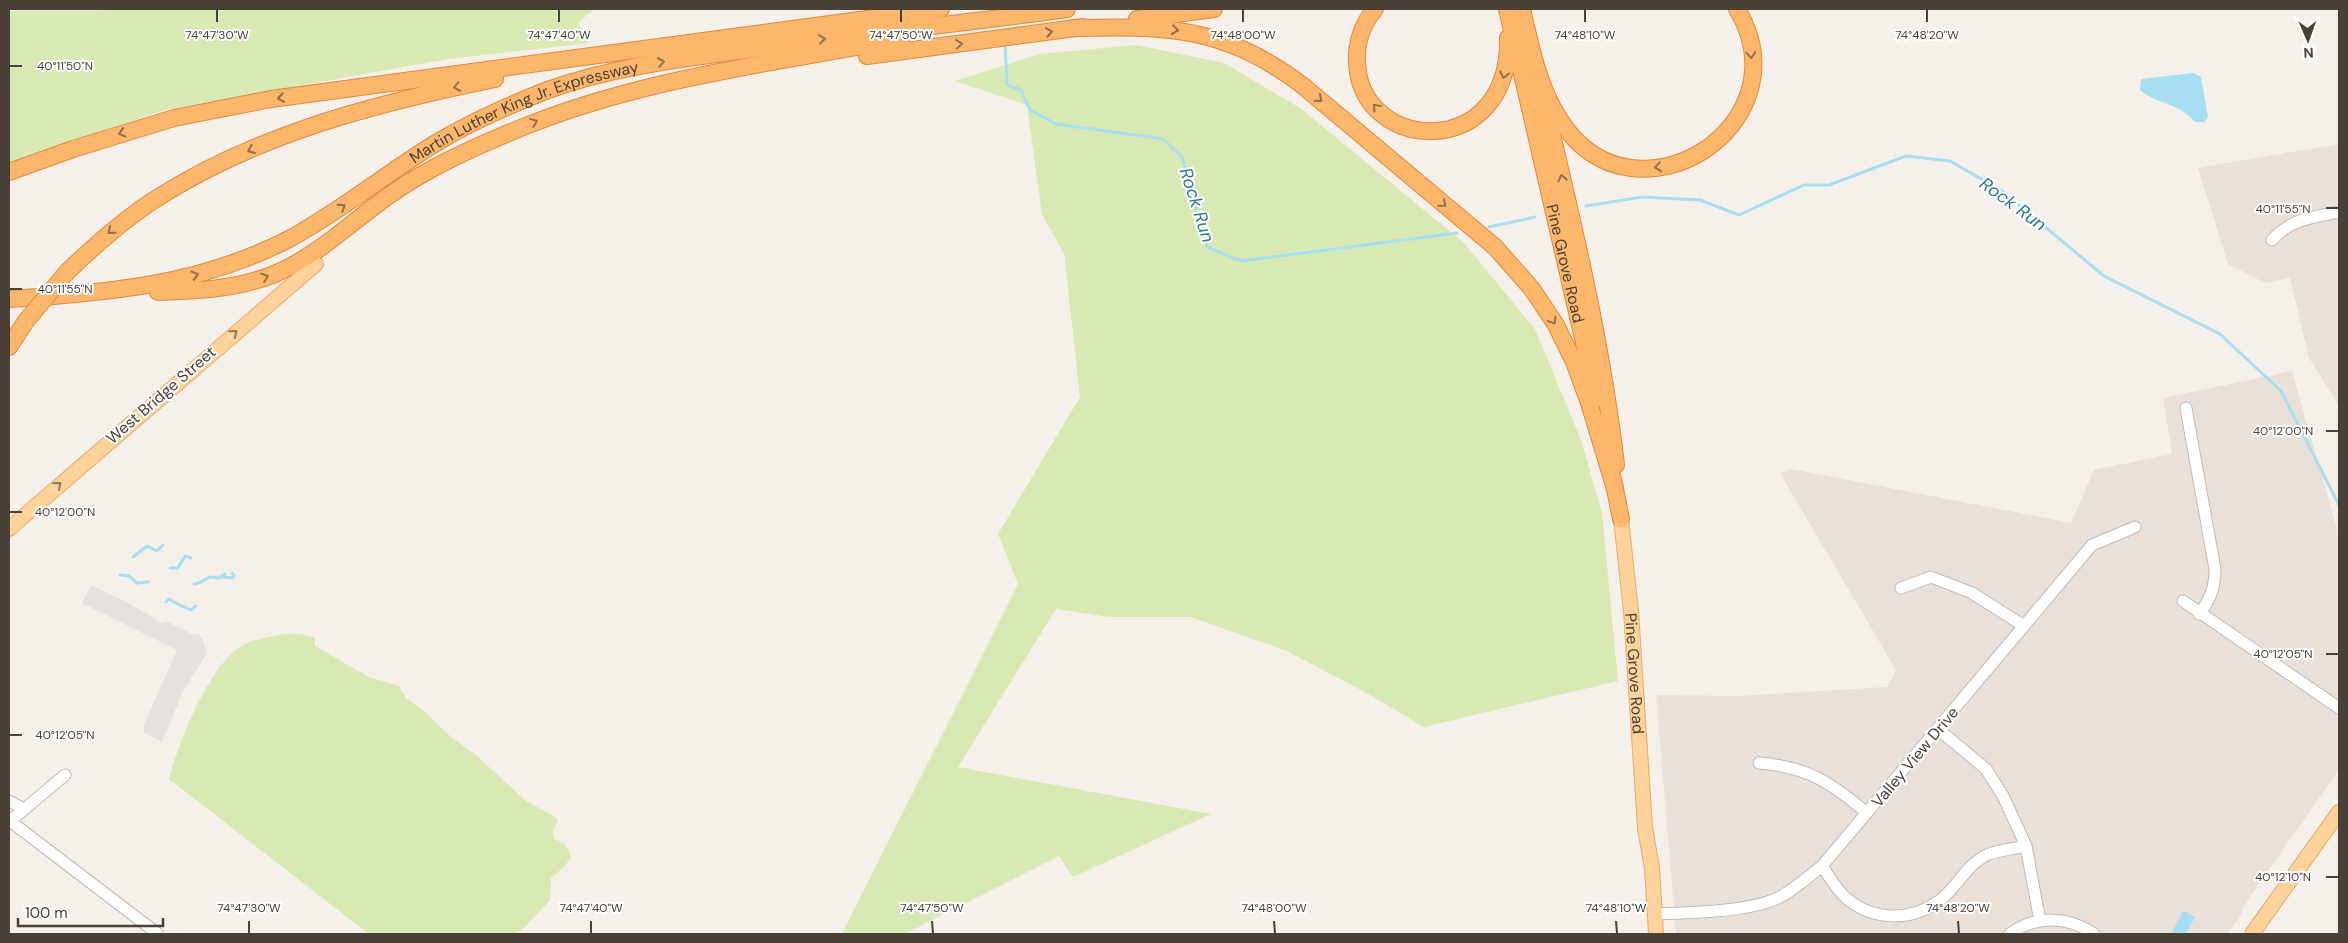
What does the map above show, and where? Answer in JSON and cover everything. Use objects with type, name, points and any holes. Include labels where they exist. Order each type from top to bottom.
[{"type":"highway","points":[[302,94],[478,62],[871,9]]},
{"type":"highway","name":"Martin Luther King Jr. Expressway","points":[[9,172],[73,148],[174,118],[302,94],[555,62],[803,26],[941,9]]},
{"type":"highway","points":[[78,295],[208,290],[237,285],[272,274],[304,259],[376,205],[427,170],[489,142],[584,104],[660,84],[920,36],[987,29],[1026,15],[1067,9]]},
{"type":"highway","points":[[987,29],[1023,36],[1214,9]]},
{"type":"highway","points":[[1375,9],[1363,28],[1358,46],[1357,65],[1361,85],[1371,103],[1385,116],[1412,129],[1430,131],[1447,130],[1466,124],[1482,113],[1495,98],[1507,66],[1506,9]]},
{"type":"highway","name":"Pine Grove Road","points":[[1506,9],[1567,263],[1621,519]]},
{"type":"highway","points":[[1522,9],[1539,80],[1560,121],[1576,140],[1595,154],[1616,163],[1640,168],[1660,168],[1681,162],[1704,152],[1723,136],[1743,105],[1750,81],[1752,58],[1748,35],[1737,9]]},
{"type":"highway","name":"Martin Luther King Jr. Expressway","points":[[9,299],[126,290],[172,281],[220,267],[265,250],[331,215],[416,156],[457,131],[508,106],[590,76],[663,61],[916,27],[987,29]]},
{"type":"highway","points":[[1074,28],[1143,27],[1173,29],[1201,35],[1246,50],[1274,65],[1302,85],[1495,247],[1532,289],[1565,342],[1589,403],[1615,489]]},
{"type":"highway","points":[[9,347],[26,322],[66,272],[110,231],[154,200],[201,173],[257,147],[323,123],[392,102],[497,78],[555,62]]},
{"type":"highway","name":"Pine Grove Road","points":[[1539,80],[1581,260],[1599,350],[1612,433],[1621,519]]},
{"type":"highway","points":[[316,264],[395,201],[489,142]]},
{"type":"main road","name":"West Bridge Street","points":[[9,529],[316,264]]},
{"type":"main road","name":"Pine Grove Road","points":[[1621,519],[1631,611],[1645,828],[1644,869],[1648,934]]},
{"type":"main road","points":[[2252,934],[2339,812]]},
{"type":"main road","name":"Pine Grove Road","points":[[1645,828],[1652,868],[1656,934]]},
{"type":"street","points":[[2272,240],[2291,223],[2304,218],[2339,212]]},
{"type":"street","points":[[2186,408],[2214,569],[2214,588],[2207,604],[2199,614]]},
{"type":"street","name":"Valley View Drive","points":[[1654,914],[1699,911],[1767,902],[1789,892],[1822,866],[2092,545],[2135,527]]},
{"type":"street","points":[[1901,588],[1931,577],[1972,593],[2024,626]]},
{"type":"street","points":[[2183,601],[2199,614],[2339,708]]},
{"type":"street","points":[[1938,729],[1986,769],[2003,796],[2026,846],[2040,921]]},
{"type":"street","points":[[1759,764],[1786,765],[1818,777],[1839,790],[1867,813]]},
{"type":"street","points":[[65,775],[9,821],[158,934]]},
{"type":"street","points":[[9,801],[24,809]]},
{"type":"street","points":[[1822,866],[1843,896],[1858,907],[1886,917],[1911,916],[1940,900],[1969,868],[1988,854],[2026,846]]},
{"type":"street","points":[[2010,934],[2021,927],[2040,921],[2066,921],[2086,932]]},
{"type":"shaded area","points":[[2339,144],[2339,406],[2309,358],[2290,278],[2265,283],[2228,264],[2198,168]]},
{"type":"shaded area","points":[[2292,371],[2339,536],[2339,770],[2244,905],[2241,915],[2228,934],[1676,934],[1656,695],[1737,696],[1887,687],[1896,670],[1780,473],[1791,469],[2071,523],[2094,470],[2172,454],[2163,398]]},
{"type":"shaded area","points":[[91,585],[127,602],[162,623],[166,621],[192,634],[198,634],[203,640],[207,653],[183,691],[162,742],[144,733],[144,725],[177,650],[82,603]]},
{"type":"green space","points":[[116,9],[594,9],[578,23],[589,43],[448,59],[165,110],[9,163],[9,11],[94,11]]},
{"type":"green space","points":[[1136,45],[1224,63],[1300,108],[1463,242],[1535,329],[1581,440],[1602,513],[1618,681],[1424,727],[1370,695],[1287,651],[1191,617],[1109,617],[1056,609],[958,767],[1211,814],[1073,877],[1059,856],[905,934],[842,934],[1018,584],[998,534],[1080,397],[1064,253],[1042,215],[1027,105],[955,81],[1039,54]]},
{"type":"green space","points":[[284,634],[300,634],[315,638],[315,646],[369,677],[399,686],[406,698],[425,712],[451,737],[477,756],[526,801],[558,820],[553,830],[554,839],[566,845],[571,857],[565,866],[551,878],[550,900],[522,930],[513,934],[369,934],[169,779],[188,724],[209,684],[221,666],[233,652],[247,643]]},
{"type":"water","points":[[2193,73],[2201,77],[2208,117],[2204,122],[2195,122],[2182,111],[2140,90],[2141,79]]},
{"type":"water","points":[[2183,911],[2195,917],[2186,934],[2171,934]]},
{"type":"waterway","name":"Rock Run","points":[[1005,42],[1007,85],[1021,90],[1030,110],[1056,124],[1163,139],[1182,157],[1207,247],[1241,261],[1457,233]]},
{"type":"waterway","name":"Rock Run","points":[[1586,206],[1642,197],[1700,200],[1739,215],[1804,185],[1829,185],[1906,156],[1950,161],[2002,191],[2104,276],[2220,334],[2281,391],[2339,505]]},
{"type":"waterway","name":"Rock Run","points":[[1489,227],[1535,217]]},
{"type":"waterway","points":[[133,557],[147,546],[157,551],[163,545]]},
{"type":"waterway","points":[[170,568],[178,568],[185,556],[191,558]]},
{"type":"waterway","points":[[221,577],[233,578],[234,575],[232,573]]},
{"type":"waterway","points":[[194,584],[210,577],[218,578],[225,574]]},
{"type":"waterway","points":[[120,575],[129,576],[137,583],[148,582]]},
{"type":"waterway","points":[[166,602],[169,599],[191,610],[196,606]]}]
